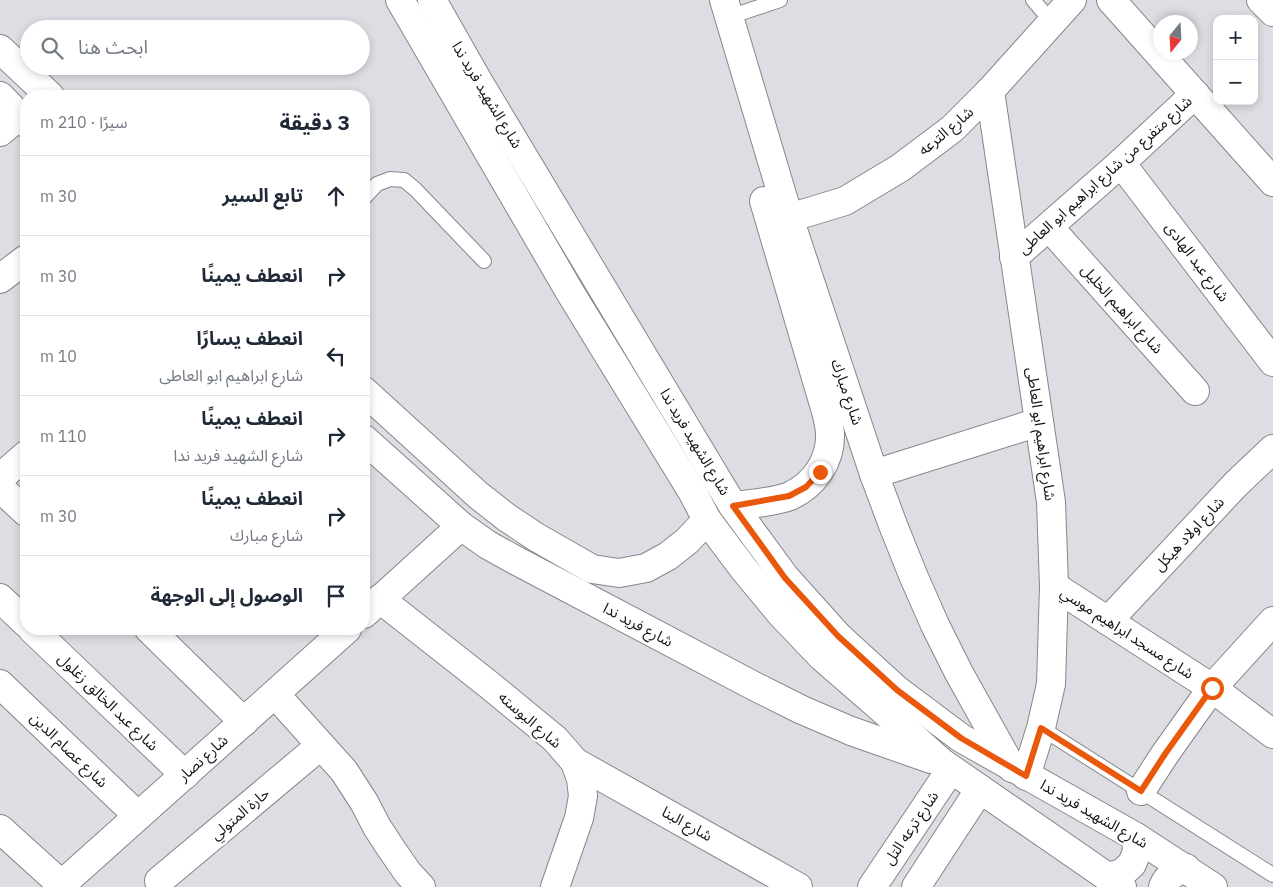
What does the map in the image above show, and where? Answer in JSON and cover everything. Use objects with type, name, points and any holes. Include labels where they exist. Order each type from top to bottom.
[{"type":"street","name":"شارع الشهيد فريد ندا","points":[[400,0],[571,294],[693,492],[707,520],[743,568],[781,614],[822,657],[946,766],[1115,882]]},
{"type":"street","name":"شارع الشهيد فريد ندا","points":[[432,0],[478,81],[733,506],[785,578],[838,636],[897,690],[961,738],[1136,837],[1213,887]]},
{"type":"street","name":"شارع الترعه","points":[[789,218],[845,201],[900,168],[952,129],[990,91],[1072,0]]},
{"type":"street","points":[[1111,0],[1273,182]]},
{"type":"street","points":[[1261,0],[1273,12]]},
{"type":"street","name":"شارع مبارك","points":[[717,10],[824,405],[830,434],[828,454],[820,472],[806,487],[789,496],[733,506]]},
{"type":"street","name":"شارع مبارك","points":[[717,10],[789,218],[874,474],[903,550],[935,625],[959,673],[1019,772]]},
{"type":"street","points":[[0,49],[20,68]]},
{"type":"street","points":[[28,75],[44,90]]},
{"type":"street","name":"شارع ابراهيم ابو العاطى","points":[[990,91],[1051,502],[1054,586],[1051,684],[1041,728],[1019,772]]},
{"type":"street","name":"شارع متفرع من شارع ابراهيم ابو العاطى","points":[[1014,257],[1196,94]]},
{"type":"street","points":[[0,96],[15,124]]},
{"type":"street","name":"شارع عبد الهادى","points":[[1121,162],[1273,362]]},
{"type":"street","name":"شارع ابراهيم الخليل","points":[[1049,227],[1194,391]]},
{"type":"street","points":[[0,280],[20,264]]},
{"type":"street","points":[[370,396],[506,517],[536,537],[592,569],[619,573],[646,568],[668,556],[688,541],[707,520]]},
{"type":"street","points":[[874,474],[1039,422]]},
{"type":"street","name":"شارع اولاد هيكل","points":[[1108,621],[1235,485],[1273,448]]},
{"type":"street","name":"شارع فريد ندا","points":[[370,451],[461,526],[517,562],[802,710],[851,732],[946,766]]},
{"type":"street","points":[[0,478],[20,461]]},
{"type":"street","points":[[0,488],[20,506]]},
{"type":"street","points":[[372,607],[461,526]]},
{"type":"street","name":"شارع مسجد ابراهيم موسي","points":[[1054,586],[1212,688],[1273,734]]},
{"type":"street","points":[[0,598],[20,617]]},
{"type":"street","name":"شارع البوسته","points":[[372,607],[488,684],[555,739],[575,762],[581,778],[583,796],[579,818],[555,887]]},
{"type":"street","points":[[1141,791],[1212,688],[1273,621]]},
{"type":"street","name":"شارع عبد الخالق زغلول","points":[[38,635],[185,775]]},
{"type":"street","points":[[164,635],[244,722]]},
{"type":"street","name":"شارع نصار","points":[[61,886],[340,635]]},
{"type":"street","name":"شارع عصام الدين","points":[[0,684],[138,816]]},
{"type":"street","points":[[275,694],[344,772],[416,886]]},
{"type":"street","name":"حارة المتولي","points":[[159,881],[320,746]]},
{"type":"street","name":"شارع البنا","points":[[575,762],[798,887]]},
{"type":"street","name":"شارع ترعه التل","points":[[872,887],[946,766]]},
{"type":"street","points":[[916,887],[980,789]]},
{"type":"street","points":[[0,829],[61,886]]},
{"type":"street","points":[[1115,882],[1132,864],[1137,851],[1136,837]]},
{"type":"street","points":[[1163,887],[1165,882],[1174,873],[1186,868]]},
{"type":"lane","points":[[717,10],[780,0]]},
{"type":"lane","points":[[1033,0],[1052,22]]},
{"type":"lane","points":[[370,192],[377,184],[390,179],[404,180],[415,189],[484,261]]},
{"type":"lane","points":[[1041,728],[1273,875]]},
{"type":"route","points":[[820,472],[806,487],[789,496],[733,506],[785,578],[838,636],[897,690],[961,738],[1026,776],[1041,728],[1141,791],[1212,688]]}]
